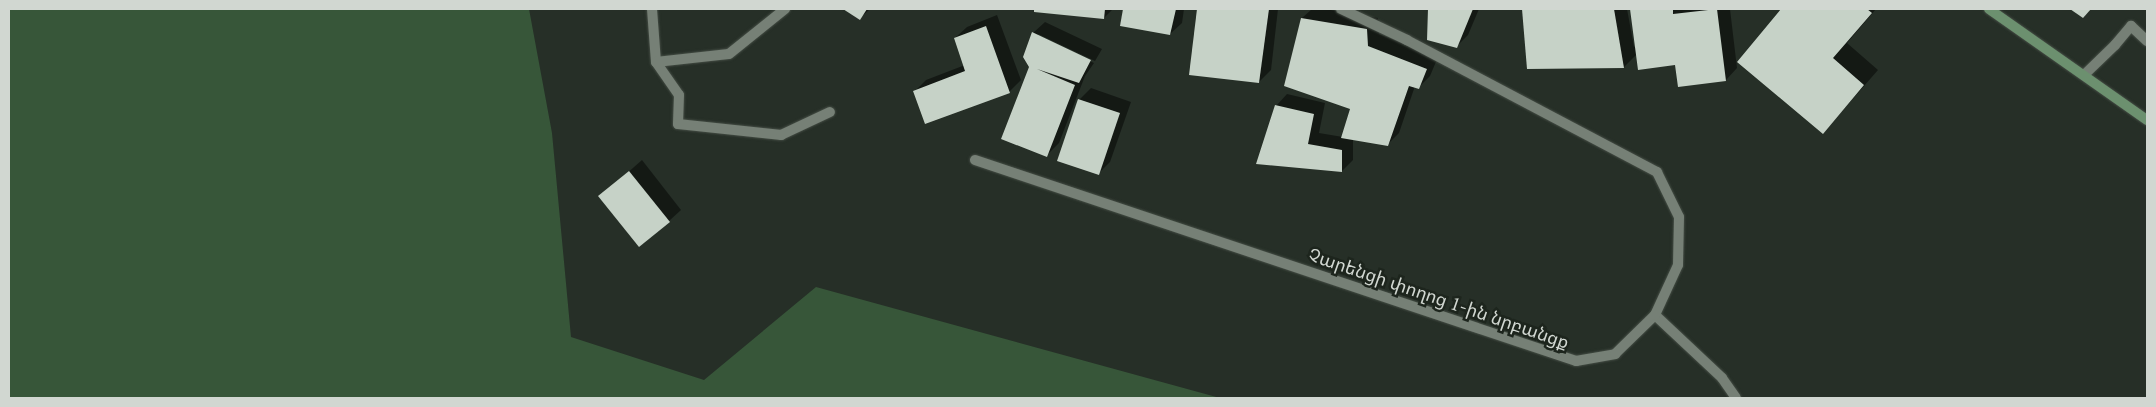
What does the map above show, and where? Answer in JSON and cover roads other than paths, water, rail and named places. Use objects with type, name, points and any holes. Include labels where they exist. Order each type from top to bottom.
[{"type":"main road","points":[[1988,9],[2147,120]]},
{"type":"street","points":[[652,9],[656,62],[679,95],[678,124],[781,134],[830,112]]},
{"type":"street","points":[[656,62],[729,54],[785,9]]},
{"type":"street","name":"Չարենցի փողոց 1-ին նրբանցք","points":[[975,160],[1576,361],[1615,354],[1655,315],[1678,265],[1679,217],[1657,172],[1407,40],[1341,9]]},
{"type":"street","points":[[2084,75],[2115,45],[2131,26],[2147,41]]},
{"type":"street","points":[[1655,315],[1722,378],[1736,398]]}]
